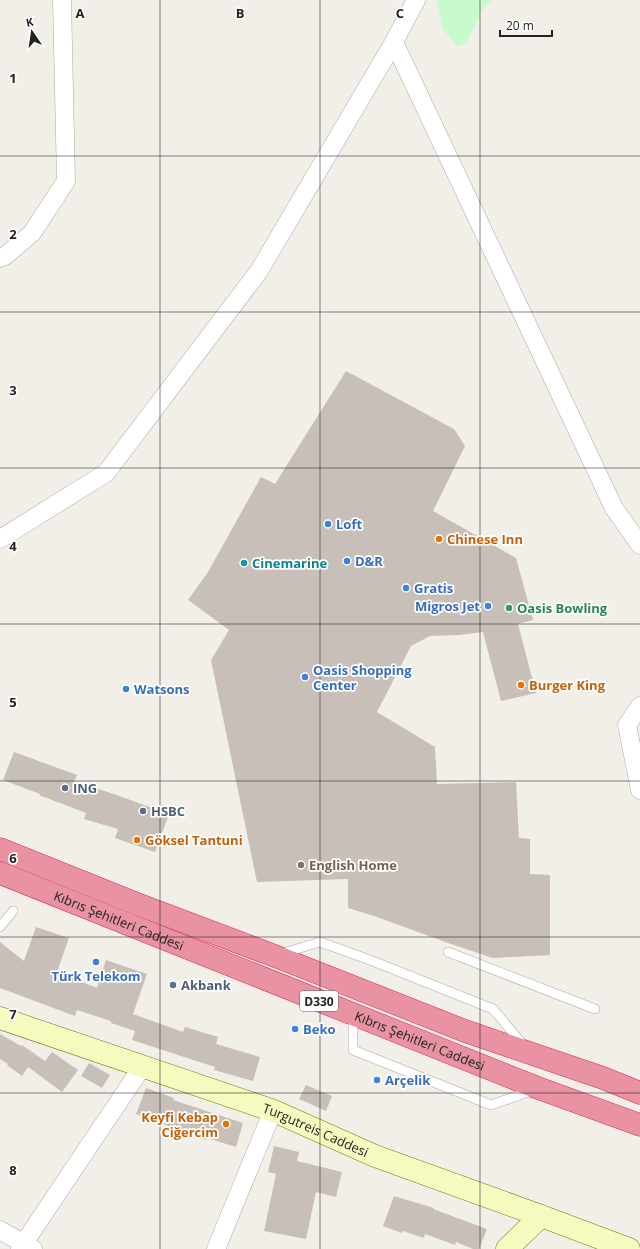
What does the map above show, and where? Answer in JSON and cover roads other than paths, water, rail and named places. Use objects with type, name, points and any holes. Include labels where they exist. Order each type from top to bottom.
[{"type":"highway","name":"Kıbrıs Şehitleri Caddesi","points":[[0,849],[137,904],[275,956],[465,1031],[603,1078],[640,1093]]},
{"type":"highway","name":"Kıbrıs Şehitleri Caddesi","points":[[0,873],[538,1088],[640,1125]]},
{"type":"street","points":[[0,258],[5,256],[32,233],[66,181],[62,0]]},
{"type":"street","points":[[0,540],[106,473],[259,270],[394,42],[416,0]]},
{"type":"street","points":[[394,42],[614,508],[640,545]]},
{"type":"street","points":[[640,706],[627,725],[640,790]]},
{"type":"street","name":"Turgutreis Caddesi","points":[[0,1018],[274,1111],[375,1156],[629,1249]]},
{"type":"street","points":[[0,1230],[26,1247],[143,1067]]},
{"type":"street","points":[[216,1249],[274,1111]]},
{"type":"street","points":[[508,1249],[540,1216]]},
{"type":"lane","points":[[0,927],[13,911]]},
{"type":"lane","points":[[275,956],[320,942],[370,960],[493,1010],[530,1053]]},
{"type":"lane","points":[[448,952],[595,1009]]},
{"type":"lane","points":[[353,1014],[353,1050],[359,1053],[491,1105],[538,1088]]},
{"type":"place","name":"Loft","points":[[328,524]]},
{"type":"place","name":"Chinese Inn","points":[[439,539]]},
{"type":"place","name":"D&R","points":[[347,561]]},
{"type":"place","name":"Cinemarine","points":[[244,563]]},
{"type":"place","name":"Gratis","points":[[406,588]]},
{"type":"place","name":"Migros Jet","points":[[488,606]]},
{"type":"place","name":"Oasis Bowling","points":[[509,608]]},
{"type":"place","name":"Oasis Shopping Center","points":[[305,677]]},
{"type":"place","name":"Burger King","points":[[521,685]]},
{"type":"place","name":"Watsons","points":[[126,689]]},
{"type":"place","name":"ING","points":[[65,788]]},
{"type":"place","name":"HSBC","points":[[143,811]]},
{"type":"place","name":"Göksel Tantuni","points":[[137,840]]},
{"type":"place","name":"English Home","points":[[301,865]]},
{"type":"place","name":"Türk Telekom","points":[[96,962]]},
{"type":"place","name":"Akbank","points":[[173,985]]},
{"type":"place","name":"Beko","points":[[295,1029]]},
{"type":"place","name":"Arçelik","points":[[377,1080]]},
{"type":"place","name":"Keyfi Kebap Ciğercim","points":[[226,1124]]}]
